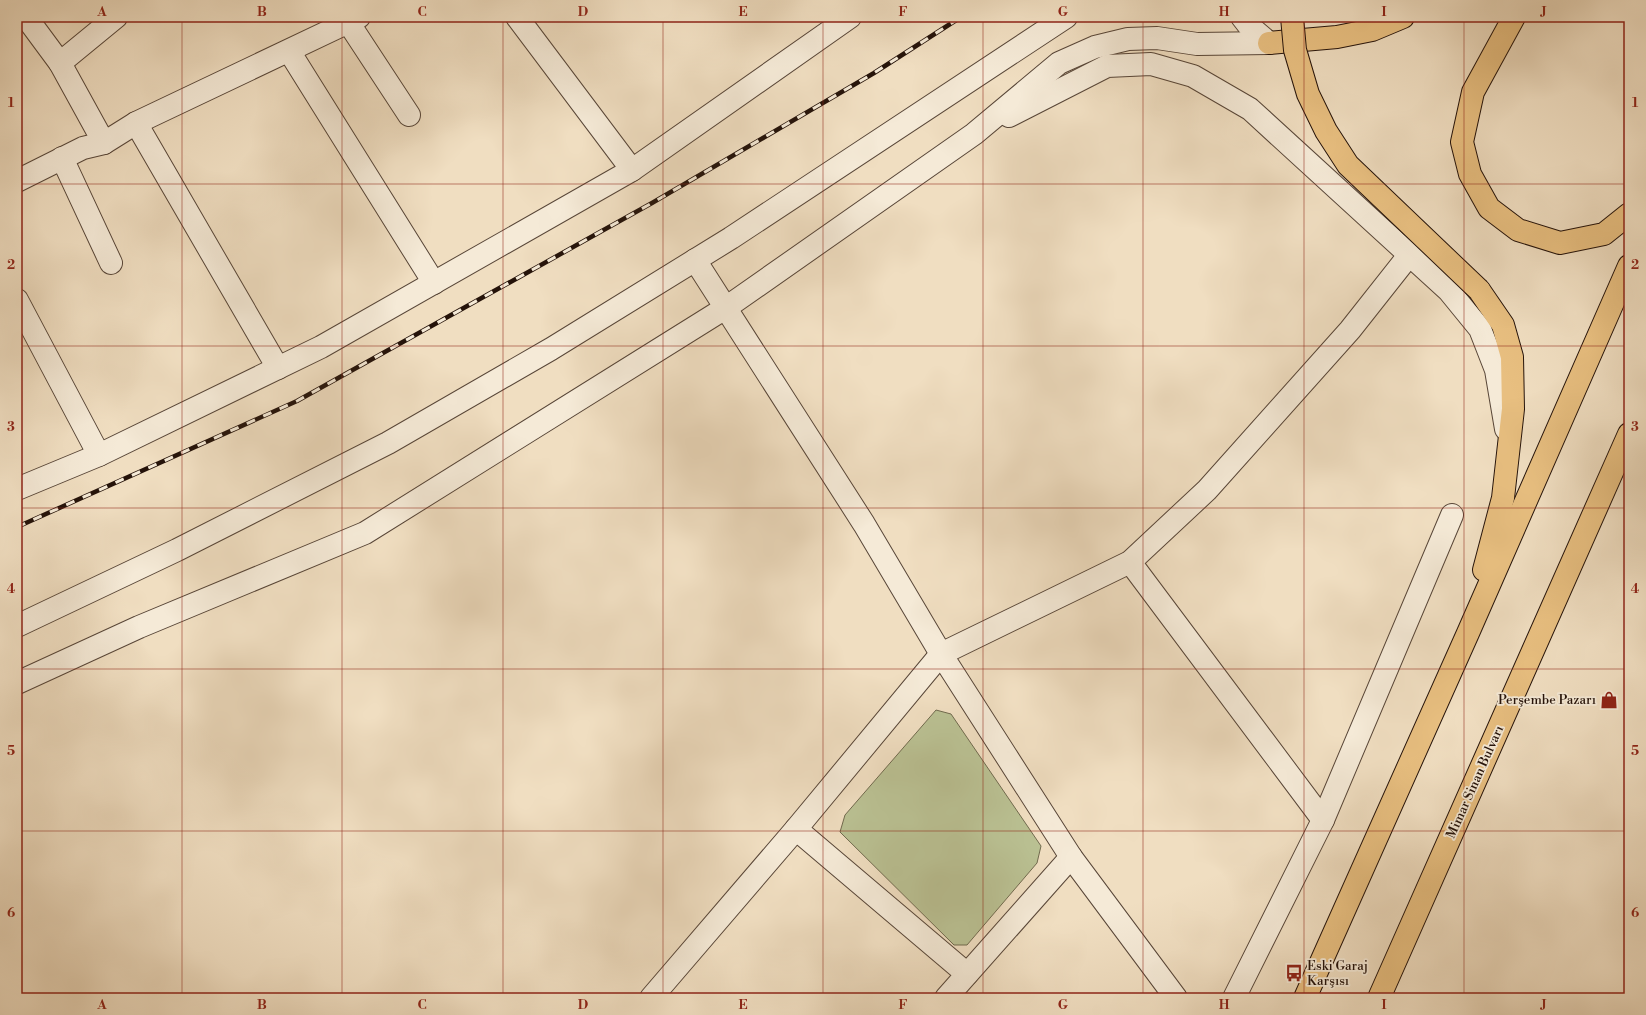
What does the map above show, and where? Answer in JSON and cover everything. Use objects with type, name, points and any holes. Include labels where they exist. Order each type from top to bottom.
[{"type":"main road","points":[[1292,17],[1296,50],[1308,94],[1326,131],[1348,165],[1479,290],[1503,325],[1512,357],[1513,409],[1508,455],[1503,498],[1468,633]]},
{"type":"main road","points":[[1269,43],[1337,37],[1372,30],[1403,17]]},
{"type":"main road","points":[[1514,17],[1473,92],[1462,142],[1470,174],[1489,208],[1518,230],[1560,243],[1604,234],[1629,214]]},
{"type":"main road","points":[[1305,998],[1468,633],[1629,266]]},
{"type":"main road","name":"Mimar Sinan Bulvarı","points":[[1382,993],[1629,434]]},
{"type":"street","points":[[26,17],[60,62],[104,143]]},
{"type":"street","points":[[60,62],[116,17]]},
{"type":"street","points":[[517,17],[632,170]]},
{"type":"street","points":[[17,489],[99,455],[321,347],[434,283],[632,170],[850,17]]},
{"type":"street","points":[[17,626],[177,550],[388,443],[551,349],[731,238],[1066,17]]},
{"type":"street","points":[[1242,17],[1269,43]]},
{"type":"street","points":[[17,181],[83,148],[104,143],[136,123],[353,20],[409,115]]},
{"type":"street","points":[[17,683],[139,627],[365,533],[727,307],[974,134],[1059,63],[1095,47],[1128,39],[1157,38],[1197,44],[1269,43]]},
{"type":"street","points":[[289,51],[434,283]]},
{"type":"street","points":[[974,134],[1107,66],[1151,64],[1193,76],[1250,109],[1449,291],[1480,329],[1496,370],[1504,411],[1508,455]]},
{"type":"street","points":[[136,123],[278,368]]},
{"type":"street","points":[[62,158],[111,263]]},
{"type":"street","points":[[651,998],[796,829],[941,654],[1130,562],[1207,490],[1350,330],[1410,254]]},
{"type":"street","points":[[695,260],[727,307],[864,524],[941,654],[1071,857],[1176,998]]},
{"type":"street","points":[[19,307],[99,455]]},
{"type":"street","points":[[1234,998],[1323,820],[1452,515]]},
{"type":"street","points":[[1130,562],[1323,820]]},
{"type":"street","points":[[796,829],[967,974]]},
{"type":"street","points":[[946,998],[1071,857]]},
{"type":"green space","points":[[936,710],[951,714],[1041,846],[1037,863],[967,945],[954,945],[840,832],[845,815]]},
{"type":"railway","points":[[17,527],[297,401],[652,203],[874,73],[961,17]]},
{"type":"place","name":"Perşembe Pazarı","points":[[1609,700]]},
{"type":"place","name":"Eski Garaj Karşısı","points":[[1294,973]]}]
